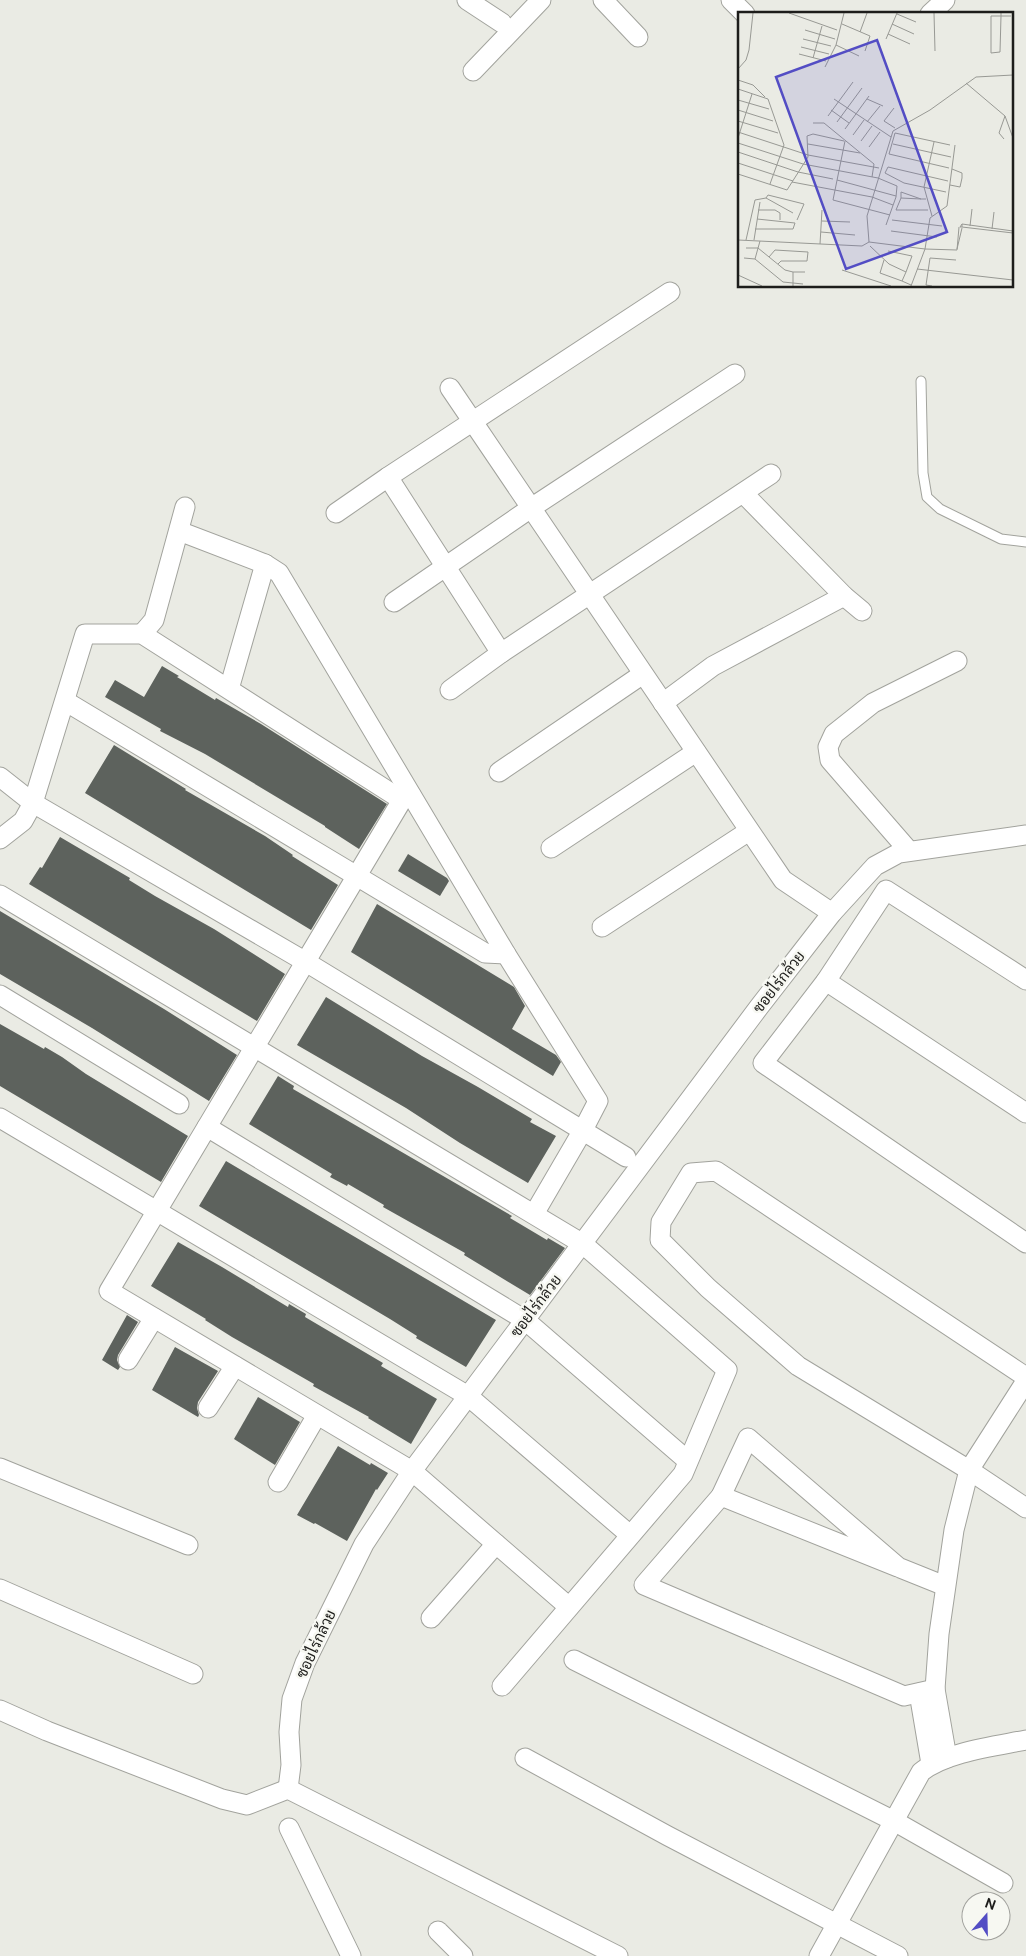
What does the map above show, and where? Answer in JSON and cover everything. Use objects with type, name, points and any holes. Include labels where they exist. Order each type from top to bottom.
[{"type":"street","points":[[467,0],[502,23]]},
{"type":"street","points":[[472,71],[541,0]]},
{"type":"street","points":[[603,0],[638,37]]},
{"type":"street","points":[[731,0],[743,12]]},
{"type":"street","points":[[932,12],[945,0]]},
{"type":"street","points":[[336,513],[670,292]]},
{"type":"street","points":[[394,602],[531,508],[735,374]]},
{"type":"street","points":[[450,388],[782,880],[832,913]]},
{"type":"street","points":[[450,690],[501,653],[772,474]]},
{"type":"street","points":[[388,477],[444,567],[501,653]]},
{"type":"street","points":[[743,493],[844,596],[862,611]]},
{"type":"street","points":[[142,634],[154,620],[185,507]]},
{"type":"street","points":[[179,531],[265,564],[279,573],[406,798],[598,1100],[583,1130],[534,1214]]},
{"type":"street","points":[[229,689],[265,564]]},
{"type":"street","points":[[663,703],[713,666],[844,596]]},
{"type":"street","points":[[0,839],[23,821],[33,803],[85,634],[142,634],[406,798]]},
{"type":"street","points":[[909,851],[830,760],[828,747],[834,734],[873,703],[957,661]]},
{"type":"street","points":[[498,772],[643,674]]},
{"type":"street","points":[[65,701],[485,953],[506,954]]},
{"type":"street","points":[[551,848],[696,752]]},
{"type":"street","points":[[0,777],[33,803],[306,962],[626,1157]]},
{"type":"street","points":[[406,798],[356,876],[109,1291],[412,1471],[569,1607]]},
{"type":"street","points":[[602,927],[749,831]]},
{"type":"street","name":"ซอยไร่กล้วย","points":[[288,1789],[291,1765],[289,1732],[292,1699],[305,1663],[364,1544],[412,1471],[759,1007],[832,913],[875,866],[899,852],[1026,835]]},
{"type":"street","points":[[1026,980],[886,890],[826,981],[763,1063],[1026,1243]]},
{"type":"street","points":[[0,895],[583,1244],[727,1370],[682,1474],[502,1686]]},
{"type":"street","points":[[826,981],[1026,1113]]},
{"type":"street","points":[[0,995],[179,1104]]},
{"type":"street","points":[[0,1118],[468,1396],[630,1536]]},
{"type":"street","points":[[207,1127],[526,1320],[688,1461]]},
{"type":"street","points":[[1026,1377],[716,1171],[692,1173],[662,1222],[660,1240],[708,1288],[798,1366],[969,1470],[1026,1508]]},
{"type":"street","points":[[128,1360],[154,1318]]},
{"type":"street","points":[[208,1408],[236,1366]]},
{"type":"street","points":[[939,1761],[927,1691],[954,1530],[969,1470],[1026,1381]]},
{"type":"street","points":[[278,1482],[317,1415]]},
{"type":"street","points":[[898,1567],[748,1438],[721,1496],[644,1585],[904,1696],[927,1691]]},
{"type":"street","points":[[0,1468],[188,1545]]},
{"type":"street","points":[[721,1496],[945,1586]]},
{"type":"street","points":[[431,1618],[496,1544]]},
{"type":"street","points":[[0,1589],[193,1674]]},
{"type":"street","points":[[574,1660],[894,1821],[1002,1883]]},
{"type":"street","points":[[0,1710],[47,1731],[222,1799],[247,1804],[288,1789],[618,1956]]},
{"type":"street","points":[[819,1956],[921,1772],[939,1761],[1026,1740]]},
{"type":"street","points":[[525,1758],[668,1836],[898,1956]]},
{"type":"street","points":[[289,1828],[350,1956]]},
{"type":"street","points":[[438,1931],[464,1956]]},
{"type":"lane","points":[[921,381],[923,473],[926,497],[940,509],[1001,539],[1026,542]]},
{"type":"building","points":[[162,666],[215,700],[216,698],[261,724],[387,804],[359,849],[325,826],[205,754],[160,731],[161,729],[105,697],[115,680],[144,697]]},
{"type":"building","points":[[114,745],[185,790],[265,836],[292,856],[338,885],[311,930],[85,793]]},
{"type":"building","points":[[60,837],[130,878],[129,880],[155,896],[214,929],[285,974],[257,1021],[29,884],[40,867],[42,868]]},
{"type":"building","points":[[408,854],[447,878],[449,881],[440,896],[398,871]]},
{"type":"building","points":[[377,904],[514,987],[525,1006],[512,1029],[556,1055],[561,1062],[553,1076],[351,952]]},
{"type":"building","points":[[0,911],[237,1055],[209,1101],[92,1028],[0,974]]},
{"type":"building","points":[[326,997],[422,1056],[532,1119],[530,1122],[556,1136],[528,1183],[460,1143],[406,1108],[297,1045]]},
{"type":"building","points":[[0,1024],[62,1057],[86,1074],[188,1136],[161,1182],[0,1086]]},
{"type":"building","points":[[278,1076],[294,1086],[293,1089],[512,1216],[510,1218],[547,1240],[548,1238],[565,1248],[530,1295],[464,1255],[465,1253],[383,1207],[384,1205],[348,1184],[347,1186],[330,1177],[332,1174],[249,1124]]},
{"type":"building","points":[[226,1161],[496,1320],[466,1367],[416,1338],[417,1336],[390,1319],[199,1206]]},
{"type":"building","points":[[178,1242],[288,1307],[289,1304],[306,1314],[305,1317],[383,1363],[381,1366],[437,1399],[411,1444],[369,1417],[313,1386],[314,1384],[232,1337],[151,1286]]},
{"type":"building","points":[[127,1315],[138,1322],[118,1355],[117,1360],[120,1367],[118,1370],[102,1360]]},
{"type":"building","points":[[175,1347],[218,1371],[198,1402],[198,1417],[152,1390]]},
{"type":"building","points":[[258,1397],[300,1422],[275,1465],[234,1439]]},
{"type":"building","points":[[338,1446],[370,1465],[371,1463],[388,1473],[376,1489],[347,1541],[297,1515]]}]
